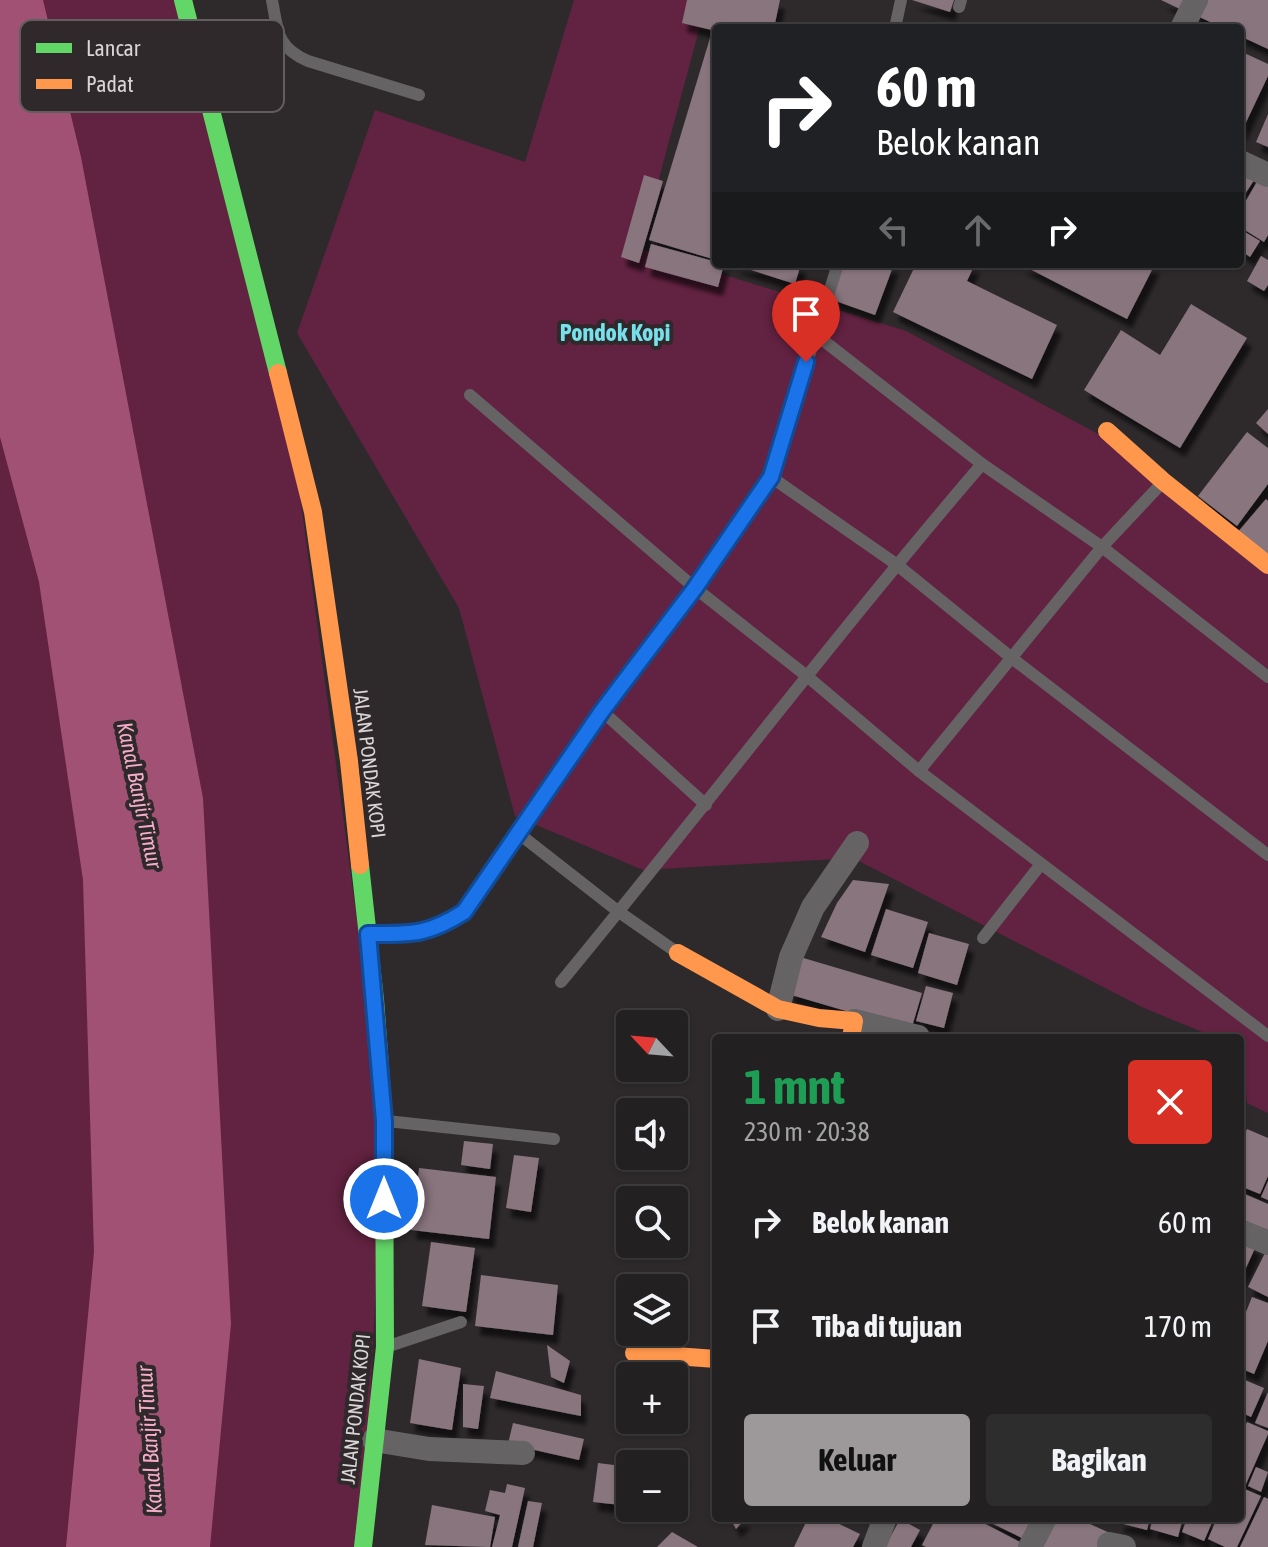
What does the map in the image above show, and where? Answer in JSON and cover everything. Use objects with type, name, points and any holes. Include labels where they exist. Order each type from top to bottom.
[{"type":"street","name":"JALAN PONDAK KOPI","points":[[183,0],[188,20]]},
{"type":"street","points":[[1184,24],[1196,0]]},
{"type":"street","name":"JALAN PONDAK KOPI","points":[[211,112],[313,512],[349,761],[368,934],[384,1121],[385,1347],[363,1547]]},
{"type":"street","points":[[1244,164],[1268,175]]},
{"type":"street","points":[[1107,431],[1163,481],[1268,565]]},
{"type":"street","points":[[778,1009],[791,957],[813,907],[857,843]]},
{"type":"street","points":[[678,953],[778,1009],[819,1018],[852,1030],[890,1034]]},
{"type":"street","points":[[1244,1233],[1268,1243]]},
{"type":"street","points":[[634,1353],[712,1359]]},
{"type":"street","points":[[374,1440],[429,1449],[523,1453]]},
{"type":"street","points":[[874,1547],[883,1522]]},
{"type":"street","points":[[1030,1547],[1043,1522]]},
{"type":"lane","points":[[272,0],[276,20]]},
{"type":"lane","points":[[896,24],[901,0]]},
{"type":"lane","points":[[284,45],[290,53],[308,61],[419,95]]},
{"type":"lane","points":[[368,934],[414,934],[439,928],[464,912],[602,711],[695,588],[771,477],[837,268]]},
{"type":"lane","points":[[815,334],[982,464],[1102,547],[1268,677]]},
{"type":"lane","points":[[470,395],[695,588],[808,677],[919,771],[1268,1036]]},
{"type":"lane","points":[[561,982],[706,805],[896,564],[982,464]]},
{"type":"lane","points":[[771,477],[896,564],[1013,659],[1268,855]]},
{"type":"lane","points":[[919,771],[1102,547],[1163,481]]},
{"type":"lane","points":[[602,711],[706,805]]},
{"type":"lane","points":[[518,833],[619,912],[678,953]]},
{"type":"lane","points":[[983,938],[1041,864]]},
{"type":"lane","points":[[384,1121],[554,1139]]},
{"type":"lane","points":[[385,1347],[461,1322]]},
{"type":"shaded area","points":[[0,0],[183,0],[188,20],[20,20],[20,112],[211,112],[291,429],[384,1121],[363,1547],[0,1547]]},
{"type":"shaded area","points":[[574,0],[707,0],[640,249],[906,331],[1143,458],[1268,570],[1268,1113],[1247,1103],[1244,1034],[1207,1034],[1144,1008],[853,858],[643,870],[515,816],[459,608],[297,333],[375,110],[525,162]]},
{"type":"water","name":"Kanal Banjir Timur","points":[[0,0],[43,0],[48,20],[20,20],[20,112],[70,112],[203,798],[231,1324],[210,1547],[66,1547],[94,1252],[83,880],[39,582],[0,437]]},
{"type":"building","points":[[687,0],[780,0],[775,24],[712,24],[712,30],[682,23]]},
{"type":"building","points":[[912,0],[954,0],[950,12]]},
{"type":"building","points":[[1161,0],[1186,0],[1182,10]]},
{"type":"building","points":[[1199,0],[1268,0],[1268,49],[1244,38],[1244,24],[1214,24],[1193,14]]},
{"type":"building","points":[[710,38],[712,38],[712,259],[649,240]]},
{"type":"building","points":[[1244,53],[1268,64],[1268,76],[1244,127]]},
{"type":"building","points":[[1268,114],[1268,147],[1256,142]]},
{"type":"building","points":[[1244,169],[1256,177],[1244,196]]},
{"type":"building","points":[[1262,173],[1268,177],[1268,235],[1264,242],[1244,230],[1244,204]]},
{"type":"building","points":[[644,175],[663,181],[639,263],[621,257]]},
{"type":"building","points":[[1244,231],[1260,241],[1250,257],[1244,253]]},
{"type":"building","points":[[651,244],[712,261],[712,268],[723,268],[718,287],[645,267]]},
{"type":"building","points":[[1261,256],[1268,260],[1268,285],[1264,291],[1247,281]]},
{"type":"building","points":[[745,268],[800,268],[795,284]]},
{"type":"building","points":[[842,268],[893,268],[875,315],[830,299]]},
{"type":"building","points":[[914,268],[973,268],[967,281],[1057,325],[1032,379],[893,312]]},
{"type":"building","points":[[1028,268],[1153,268],[1127,319]]},
{"type":"building","points":[[1191,304],[1247,338],[1180,448],[1084,390],[1121,330],[1160,355]]},
{"type":"building","points":[[1268,409],[1268,434],[1256,423]]},
{"type":"building","points":[[1247,432],[1268,448],[1268,484],[1237,526],[1198,496]]},
{"type":"building","points":[[1266,499],[1268,501],[1268,561],[1237,533]]},
{"type":"building","points":[[853,880],[889,884],[865,952],[821,937],[837,903]]},
{"type":"building","points":[[886,909],[928,922],[913,968],[871,955]]},
{"type":"building","points":[[929,933],[969,944],[957,985],[918,973]]},
{"type":"building","points":[[800,957],[922,993],[911,1030],[788,994]]},
{"type":"building","points":[[926,986],[953,993],[944,1028],[916,1021]]},
{"type":"building","points":[[1247,1129],[1268,1138],[1268,1176],[1260,1194],[1244,1188],[1244,1136]]},
{"type":"building","points":[[464,1141],[493,1144],[490,1169],[461,1165]]},
{"type":"building","points":[[514,1155],[539,1158],[531,1212],[506,1208]]},
{"type":"building","points":[[419,1168],[496,1177],[489,1239],[411,1230]]},
{"type":"building","points":[[1268,1181],[1268,1200],[1261,1197]]},
{"type":"building","points":[[1244,1194],[1268,1204],[1268,1230],[1244,1221]]},
{"type":"building","points":[[1244,1240],[1256,1246],[1244,1272]]},
{"type":"building","points":[[431,1242],[475,1248],[466,1312],[422,1306]]},
{"type":"building","points":[[1268,1247],[1268,1297],[1248,1287]]},
{"type":"building","points":[[481,1275],[558,1285],[553,1335],[475,1326]]},
{"type":"building","points":[[1252,1297],[1268,1303],[1268,1341],[1254,1374],[1244,1370],[1244,1317]]},
{"type":"building","points":[[547,1345],[570,1361],[564,1383],[551,1377]]},
{"type":"building","points":[[419,1359],[461,1368],[452,1430],[410,1423]]},
{"type":"building","points":[[496,1371],[581,1395],[581,1416],[490,1398]]},
{"type":"building","points":[[1244,1380],[1264,1388],[1251,1417],[1244,1414]]},
{"type":"building","points":[[463,1384],[484,1386],[478,1429],[463,1427]]},
{"type":"building","points":[[1268,1392],[1268,1428],[1255,1423]]},
{"type":"building","points":[[1247,1422],[1268,1431],[1246,1484],[1244,1483],[1244,1429]]},
{"type":"building","points":[[513,1423],[584,1439],[579,1460],[508,1444]]},
{"type":"building","points":[[598,1463],[616,1465],[616,1504],[593,1502]]},
{"type":"building","points":[[1256,1467],[1268,1472],[1261,1492],[1248,1486]]},
{"type":"building","points":[[507,1484],[525,1488],[512,1547],[492,1547],[500,1515],[485,1511],[490,1490],[505,1493]]},
{"type":"building","points":[[1244,1489],[1261,1496],[1237,1547],[1225,1547],[1208,1539],[1215,1522],[1244,1522]]},
{"type":"building","points":[[1264,1497],[1268,1499],[1268,1547],[1240,1547]]},
{"type":"building","points":[[528,1501],[542,1503],[533,1547],[518,1547]]},
{"type":"building","points":[[432,1505],[495,1517],[490,1547],[425,1545]]},
{"type":"building","points":[[806,1522],[835,1522],[860,1534],[853,1547],[794,1547]]},
{"type":"building","points":[[898,1522],[905,1522],[920,1530],[911,1547],[885,1547]]},
{"type":"building","points":[[934,1522],[982,1522],[1020,1542],[1018,1547],[922,1545]]},
{"type":"building","points":[[989,1522],[1034,1522],[1026,1540]]},
{"type":"building","points":[[1053,1522],[1086,1522],[1112,1534],[1106,1547],[1042,1547]]},
{"type":"building","points":[[1119,1522],[1149,1522],[1147,1530]]},
{"type":"building","points":[[1152,1522],[1182,1522],[1178,1537],[1150,1529]]},
{"type":"building","points":[[1186,1522],[1212,1522],[1204,1541],[1182,1532]]},
{"type":"building","points":[[672,1532],[698,1547],[657,1547]]},
{"type":"traffic: fast","points":[[183,0],[188,20]]},
{"type":"traffic: fast","points":[[212,112],[278,373]]},
{"type":"traffic: fast","points":[[360,865],[384,1121],[385,1347],[363,1547]]},
{"type":"traffic: slow","points":[[278,373],[313,512],[349,761],[360,865]]},
{"type":"traffic: slow","points":[[1107,431],[1163,481],[1268,565]]},
{"type":"traffic: slow","points":[[678,953],[778,1009],[819,1018],[854,1021],[852,1034]]},
{"type":"traffic: slow","points":[[634,1353],[712,1359]]},
{"type":"district","name":"Pondok Kopi","points":[[615,332]]},
{"type":"route","points":[[384,1199],[384,1121],[368,934],[414,934],[439,928],[464,912],[602,711],[695,588],[771,477],[806,362]]}]
